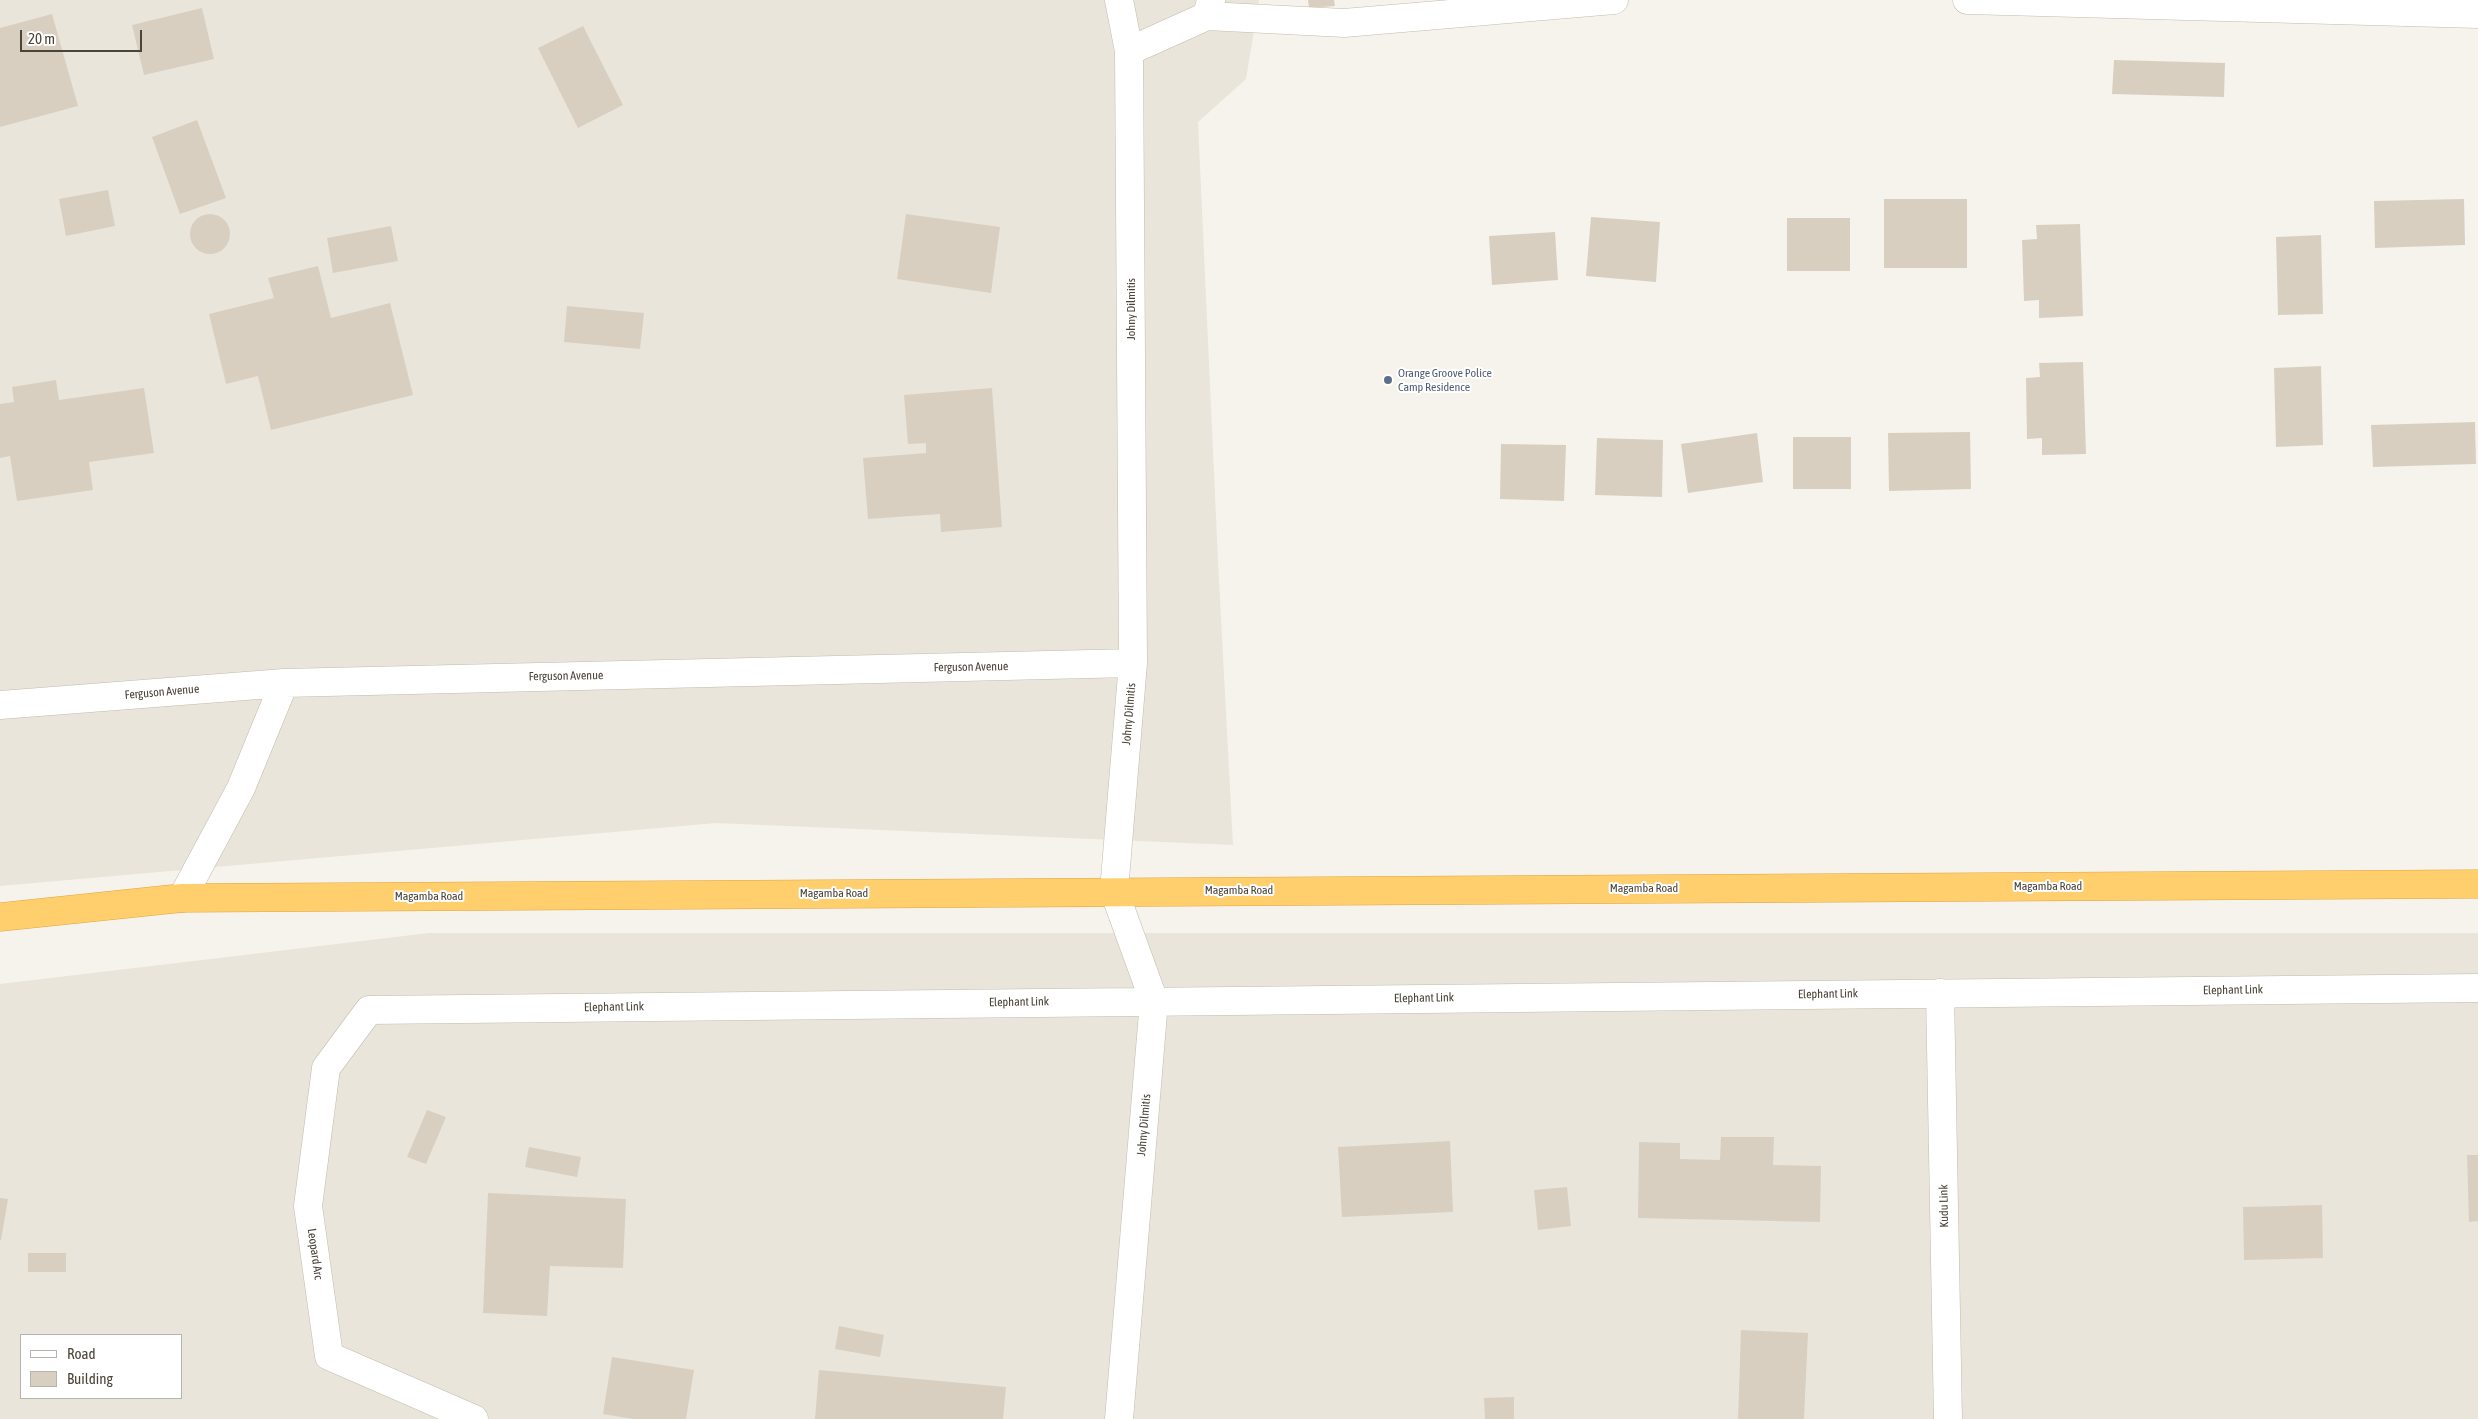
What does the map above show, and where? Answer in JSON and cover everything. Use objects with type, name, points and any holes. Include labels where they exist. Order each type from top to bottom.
[{"type":"highway","name":"Magamba Road","points":[[0,917],[182,898],[2478,884]]},
{"type":"street","name":"Johny Dilmitis","points":[[1119,1419],[1154,1001],[1114,891],[1133,663],[1130,51],[1120,0]]},
{"type":"street","points":[[1130,51],[1209,8],[1344,23],[1614,0]]},
{"type":"street","points":[[1968,0],[2478,14]]},
{"type":"street","name":"Ferguson Avenue","points":[[0,706],[284,682],[1133,663]]},
{"type":"street","points":[[182,898],[241,788],[284,682]]},
{"type":"street","name":"Elephant Link","points":[[369,1010],[2478,988]]},
{"type":"street","name":"Kudu Link","points":[[1940,993],[1948,1419]]},
{"type":"street","name":"Leopard Arc","points":[[369,1010],[326,1068],[308,1206],[329,1356],[474,1419]]},
{"type":"shaded area","points":[[0,0],[1259,0],[1246,79],[1198,122],[1233,845],[716,823],[0,886]]},
{"type":"shaded area","points":[[429,933],[2478,933],[2478,1419],[0,1419],[0,984]]},
{"type":"building","points":[[1308,0],[1334,0],[1335,6],[1309,8]]},
{"type":"building","points":[[202,8],[214,59],[144,75],[132,25]]},
{"type":"building","points":[[52,14],[78,106],[0,127],[0,28]]},
{"type":"building","points":[[583,26],[623,105],[578,128],[538,48]]},
{"type":"building","points":[[2114,60],[2225,63],[2224,97],[2112,94]]},
{"type":"building","points":[[197,120],[226,198],[180,214],[152,137]]},
{"type":"building","points":[[108,190],[115,226],[66,236],[59,199]]},
{"type":"building","points":[[1884,199],[1967,199],[1967,268],[1884,268]]},
{"type":"building","points":[[2464,199],[2465,245],[2375,248],[2374,201]]},
{"type":"building","points":[[210,214],[224,220],[230,234],[224,248],[210,254],[196,248],[190,234],[196,220]]},
{"type":"building","points":[[906,214],[1000,227],[991,293],[897,279]]},
{"type":"building","points":[[1591,217],[1660,222],[1656,282],[1586,276]]},
{"type":"building","points":[[1787,218],[1850,218],[1850,271],[1787,271]]},
{"type":"building","points":[[2080,224],[2083,316],[2039,318],[2039,300],[2024,301],[2022,240],[2037,239],[2036,225]]},
{"type":"building","points":[[391,226],[398,261],[333,273],[327,238]]},
{"type":"building","points":[[1555,232],[1558,280],[1492,285],[1489,236]]},
{"type":"building","points":[[2321,235],[2323,314],[2278,315],[2276,237]]},
{"type":"building","points":[[318,266],[331,318],[390,303],[413,395],[271,430],[258,376],[226,384],[209,314],[274,298],[268,278]]},
{"type":"building","points":[[567,306],[644,313],[640,349],[564,342]]},
{"type":"building","points":[[2083,362],[2086,454],[2042,455],[2042,438],[2027,439],[2026,378],[2040,377],[2039,363]]},
{"type":"building","points":[[2321,366],[2323,445],[2276,447],[2274,368]]},
{"type":"building","points":[[56,380],[59,400],[144,388],[154,453],[89,462],[93,490],[17,501],[10,456],[0,458],[0,404],[14,402],[12,387]]},
{"type":"building","points":[[992,388],[1002,527],[941,532],[940,514],[868,519],[863,458],[926,453],[926,443],[908,444],[904,395]]},
{"type":"building","points":[[2475,422],[2476,464],[2373,467],[2371,425]]},
{"type":"building","points":[[1970,432],[1971,489],[1889,491],[1888,433]]},
{"type":"building","points":[[1757,433],[1763,482],[1688,493],[1681,444]]},
{"type":"building","points":[[1793,437],[1851,437],[1851,489],[1793,489]]},
{"type":"building","points":[[1597,438],[1663,440],[1662,497],[1595,495]]},
{"type":"building","points":[[1501,444],[1566,445],[1564,501],[1500,499]]},
{"type":"building","points":[[427,1110],[446,1117],[426,1164],[407,1157]]},
{"type":"building","points":[[1721,1137],[1774,1137],[1773,1165],[1821,1166],[1820,1222],[1638,1218],[1639,1142],[1680,1143],[1680,1159],[1720,1160]]},
{"type":"building","points":[[1450,1141],[1453,1212],[1342,1217],[1338,1147]]},
{"type":"building","points":[[529,1147],[581,1157],[577,1177],[525,1167]]},
{"type":"building","points":[[2467,1155],[2478,1155],[2478,1221],[2469,1222]]},
{"type":"building","points":[[1567,1187],[1571,1226],[1538,1230],[1534,1190]]},
{"type":"building","points":[[488,1193],[626,1199],[623,1268],[550,1266],[547,1316],[483,1313]]},
{"type":"building","points":[[0,1198],[8,1199],[1,1240],[0,1240]]},
{"type":"building","points":[[2322,1205],[2323,1258],[2244,1260],[2243,1207]]},
{"type":"building","points":[[28,1253],[66,1253],[66,1272],[28,1272]]},
{"type":"building","points":[[839,1326],[884,1335],[880,1357],[835,1349]]},
{"type":"building","points":[[1741,1330],[1808,1333],[1804,1419],[1738,1419]]},
{"type":"building","points":[[612,1357],[694,1370],[686,1419],[633,1419],[603,1414]]},
{"type":"building","points":[[819,1370],[1006,1387],[1003,1419],[815,1419]]},
{"type":"building","points":[[1514,1397],[1514,1419],[1485,1419],[1484,1398]]},
{"type":"place","name":"Orange Groove Police Camp Residence","points":[[1388,380]]}]
